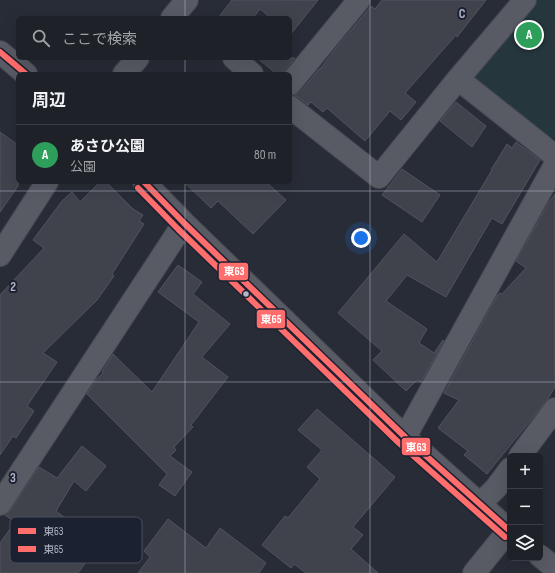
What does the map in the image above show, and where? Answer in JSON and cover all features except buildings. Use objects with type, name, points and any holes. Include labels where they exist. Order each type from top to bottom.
[{"type":"street","points":[[292,82],[359,0]]},
{"type":"street","points":[[292,109],[379,177],[458,79],[525,0]]},
{"type":"street","points":[[0,52],[24,72]]},
{"type":"street","points":[[126,72],[136,60]]},
{"type":"street","points":[[236,60],[250,72]]},
{"type":"street","points":[[458,79],[555,156]]},
{"type":"street","points":[[405,437],[555,164]]},
{"type":"street","points":[[0,255],[46,184]]},
{"type":"street","points":[[146,184],[184,223],[405,437],[507,529]]},
{"type":"street","points":[[0,504],[184,223]]},
{"type":"street","points":[[522,453],[555,409]]},
{"type":"street","points":[[480,504],[496,488],[507,473]]},
{"type":"street","points":[[474,573],[507,533]]},
{"type":"street","points":[[543,558],[555,568]]},
{"type":"shaded area","points":[[533,0],[555,0],[555,138],[551,138],[474,78],[475,69]]},
{"type":"transit line","name":"東63","points":[[0,52],[24,72]]},
{"type":"transit line","name":"東63","points":[[146,184],[184,223],[405,437],[507,528]]},
{"type":"transit line","name":"東65","points":[[138,188],[178,229],[399,443],[505,537]]},
{"type":"place","name":"あさひ公園","points":[[529,35]]}]
